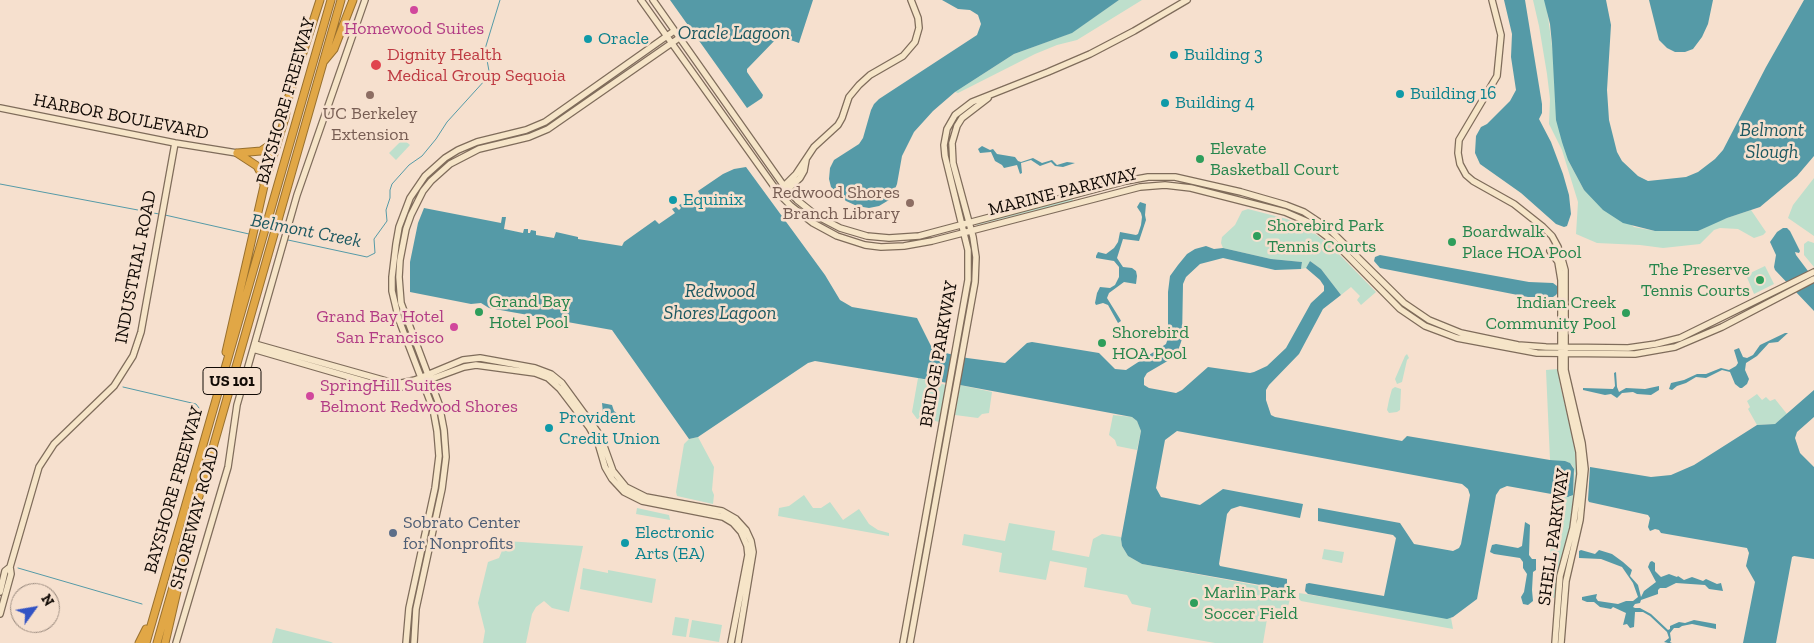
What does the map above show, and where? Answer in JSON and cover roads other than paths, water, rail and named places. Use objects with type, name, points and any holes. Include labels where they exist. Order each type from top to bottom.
[{"type":"highway","points":[[237,153],[261,150],[274,142],[279,134],[289,96],[320,0]]},
{"type":"highway","name":"BAYSHORE FREEWAY","points":[[146,643],[331,0]]},
{"type":"highway","name":"BAYSHORE FREEWAY","points":[[157,643],[341,0]]},
{"type":"highway","points":[[321,66],[334,49],[353,0]]},
{"type":"highway","points":[[218,393],[227,343],[264,186],[285,118],[289,96]]},
{"type":"highway","points":[[237,153],[257,166],[262,174],[264,186]]},
{"type":"highway","points":[[165,643],[192,522]]},
{"type":"highway","points":[[139,643],[153,615]]},
{"type":"main road","name":"SHOREWAY ROAD","points":[[176,643],[228,467],[237,404],[284,239],[304,173],[364,0]]},
{"type":"main road","name":"MARINE PARKWAY","points":[[640,0],[780,195],[813,224],[837,236],[865,245],[880,247],[904,246],[932,242],[1135,188],[1165,185],[1191,188],[1285,212],[1308,222],[1324,233],[1400,309],[1418,322],[1441,333],[1529,353],[1563,351]]},
{"type":"main road","name":"MARINE PARKWAY","points":[[653,0],[786,188],[807,208],[824,220],[840,228],[867,236],[889,238],[919,236],[1132,180],[1162,176],[1186,179],[1276,202],[1311,216],[1340,238],[1404,303],[1424,318],[1446,328],[1518,345],[1563,351],[1635,354],[1666,349],[1699,338],[1814,272]]},
{"type":"main road","points":[[780,195],[800,178],[804,171],[806,159],[814,146],[838,125],[850,97],[859,85],[870,75],[902,56],[913,45],[918,33],[919,23],[911,0]]},
{"type":"main road","name":"BRIDGE PARKWAY","points":[[910,643],[969,267],[964,233],[946,166],[944,145],[946,132],[951,121],[960,111],[979,99],[1090,54],[1134,31],[1186,0]]},
{"type":"main road","points":[[1492,0],[1501,35],[1497,78],[1459,140],[1460,164],[1465,174],[1475,183],[1514,204],[1543,227],[1552,236],[1558,248]]},
{"type":"main road","points":[[414,643],[416,609],[442,489],[446,444],[442,417],[399,320],[395,305],[392,277],[399,227],[410,198],[435,167],[458,150],[477,142],[526,130],[553,117],[674,31]]},
{"type":"main road","points":[[406,643],[409,608],[438,469],[438,444],[433,409],[426,378],[401,303],[399,277],[406,229],[417,201],[440,172],[462,156],[479,149],[528,137],[557,124],[679,38]]},
{"type":"main road","name":"BRIDGE PARKWAY","points":[[903,643],[946,421],[975,285],[975,248],[953,163],[952,143],[957,126],[962,118],[992,95]]},
{"type":"main road","name":"HARBOR BOULEVARD","points":[[0,108],[175,143],[237,153]]},
{"type":"main road","name":"INDUSTRIAL ROAD","points":[[0,614],[11,574],[10,567],[39,467],[54,444],[114,386],[133,356],[141,332],[175,143]]},
{"type":"main road","name":"SHELL PARKWAY","points":[[1554,643],[1560,576],[1574,528],[1580,474],[1577,442],[1563,384],[1561,280],[1558,263],[1550,252],[1552,248],[1558,248],[1561,252],[1566,274],[1563,351],[1567,378],[1582,443],[1585,469],[1580,520],[1566,581],[1561,643]]},
{"type":"main road","name":"MARINE PARKWAY","points":[[1782,292],[1814,279]]},
{"type":"main road","points":[[254,347],[390,382],[402,383],[477,365],[535,373],[544,376],[560,389],[588,427],[598,443],[612,479],[624,492],[642,501],[718,516],[736,525],[745,539],[748,555],[731,643]]},
{"type":"main road","points":[[426,378],[463,360],[480,358],[545,371],[562,383],[581,408],[603,441],[613,471],[626,487],[646,497],[722,512],[738,521],[748,535],[753,552],[738,643]]},
{"type":"main road","name":"INDUSTRIAL ROAD","points":[[0,592],[6,571],[10,567]]},
{"type":"water","name":"Oracle Lagoon","points":[[670,0],[813,0],[799,43],[779,36],[747,69],[747,72],[763,95],[762,98],[747,108]]},
{"type":"water","points":[[942,0],[1119,0],[1072,33],[1014,54],[955,92],[933,111],[914,132],[902,156],[897,184],[889,200],[879,206],[869,208],[857,206],[846,201],[831,187],[829,179],[830,168],[834,160],[859,144],[863,138],[871,110],[879,99],[977,35],[981,24],[978,15],[970,10],[958,9]]},
{"type":"water","points":[[1504,0],[1525,0],[1542,104],[1542,113],[1539,119],[1551,142],[1569,195],[1571,214],[1567,226],[1564,227],[1556,224],[1521,193],[1480,164],[1475,153],[1476,136],[1481,127],[1487,124],[1510,101],[1516,90],[1511,57],[1512,34]]},
{"type":"water","name":"Belmont Slough","points":[[1544,0],[1606,0],[1611,25],[1607,90],[1609,120],[1617,152],[1622,161],[1638,176],[1648,181],[1686,177],[1698,172],[1715,159],[1723,150],[1766,67],[1804,0],[1814,0],[1814,156],[1797,176],[1760,207],[1727,218],[1698,231],[1655,231],[1623,223],[1603,210],[1584,190],[1568,160],[1556,120],[1550,24]]},
{"type":"water","points":[[1649,0],[1713,0],[1708,24],[1702,37],[1693,49],[1685,52],[1675,52],[1667,48],[1659,40]]},
{"type":"water","points":[[982,146],[990,150],[993,149],[997,154],[1015,157],[1021,162],[1033,158],[1042,163],[1052,160],[1057,165],[1067,162],[1075,163],[1063,167],[1055,166],[1051,162],[1040,166],[1031,160],[1021,163],[1022,173],[1020,174],[1017,165],[1004,168],[995,161],[991,152],[980,153],[978,149]]},
{"type":"water","name":"Redwood Shores Lagoon","points":[[746,167],[825,275],[840,300],[852,307],[917,318],[933,350],[967,358],[1005,363],[1027,343],[1032,342],[1099,353],[1115,369],[1126,370],[1166,344],[1168,338],[1170,276],[1187,254],[1195,249],[1206,246],[1214,249],[1223,248],[1271,259],[1302,262],[1301,269],[1275,270],[1223,258],[1200,264],[1186,277],[1183,284],[1182,339],[1178,351],[1171,359],[1147,373],[1144,378],[1144,385],[1149,388],[1176,393],[1208,367],[1250,373],[1267,366],[1286,348],[1311,303],[1324,291],[1324,286],[1320,280],[1306,268],[1310,261],[1321,269],[1341,295],[1323,309],[1299,354],[1266,390],[1266,400],[1271,415],[1402,441],[1407,436],[1565,461],[1570,463],[1574,469],[1573,495],[1568,497],[1507,486],[1500,489],[1496,495],[1477,599],[1453,617],[1447,619],[1308,594],[1305,591],[1306,584],[1309,583],[1384,596],[1396,538],[1393,535],[1318,521],[1318,508],[1400,523],[1414,544],[1453,551],[1459,548],[1461,544],[1470,495],[1468,489],[1462,484],[1177,431],[1165,440],[1156,488],[1161,497],[1200,505],[1223,489],[1303,504],[1300,518],[1240,506],[1231,509],[1227,514],[1220,566],[1287,579],[1287,586],[1283,589],[1142,564],[1128,556],[1122,546],[1121,539],[1141,431],[1137,421],[1132,417],[960,385],[815,361],[808,363],[698,437],[689,439],[612,330],[489,308],[481,303],[471,304],[410,292],[410,262],[418,223],[424,208],[501,223],[502,217],[506,217],[504,229],[523,233],[524,229],[528,229],[528,233],[531,230],[536,231],[536,235],[554,238],[556,232],[578,237],[578,239],[622,246],[624,242],[655,220],[659,224],[675,213],[672,209],[676,207],[679,210],[681,208],[679,205],[683,203],[685,205],[700,195],[698,191],[723,174],[734,169]]},
{"type":"water","points":[[1140,202],[1146,204],[1146,220],[1139,241],[1123,239],[1117,258],[1123,267],[1132,268],[1136,271],[1136,284],[1124,282],[1109,293],[1107,298],[1121,321],[1118,323],[1108,305],[1103,303],[1096,305],[1095,303],[1100,287],[1110,288],[1115,285],[1119,277],[1119,267],[1114,261],[1096,258],[1096,256],[1098,252],[1106,254],[1114,248],[1118,242],[1120,232],[1138,234],[1142,217],[1137,207]]},
{"type":"water","points":[[1787,228],[1790,231],[1800,251],[1799,253],[1795,252],[1796,255],[1814,279],[1814,311],[1775,270],[1776,255],[1770,242],[1777,232]]},
{"type":"water","points":[[1380,255],[1529,282],[1553,283],[1557,286],[1558,292],[1553,297],[1528,297],[1380,268],[1374,261],[1375,257]]},
{"type":"water","points":[[1788,333],[1778,342],[1769,343],[1757,356],[1746,363],[1745,370],[1749,379],[1742,388],[1735,384],[1730,372],[1722,370],[1706,378],[1696,377],[1672,390],[1669,389],[1671,383],[1697,374],[1706,374],[1721,368],[1729,370],[1738,363],[1734,350],[1739,348],[1743,357],[1747,358],[1753,355],[1760,345]]},
{"type":"water","points":[[1616,372],[1619,392],[1626,388],[1645,389],[1659,386],[1659,390],[1651,395],[1633,392],[1622,393],[1617,398],[1611,394],[1605,395],[1583,390],[1583,388],[1613,389],[1615,386],[1614,373]]},
{"type":"water","points":[[1814,390],[1814,417],[1797,432],[1795,438],[1800,453],[1814,467],[1814,559],[1792,557],[1776,643],[1743,643],[1755,582],[1746,566],[1749,553],[1747,548],[1661,533],[1655,529],[1650,531],[1648,527],[1650,518],[1648,515],[1589,502],[1590,467],[1651,477],[1671,475],[1694,465],[1757,425],[1775,424]]},
{"type":"water","points":[[602,403],[612,405],[614,411],[619,415],[617,425],[605,417]]},
{"type":"water","points":[[1525,522],[1530,525],[1529,555],[1532,559],[1536,559],[1536,570],[1533,572],[1533,601],[1528,605],[1523,604],[1521,597],[1524,592],[1527,574],[1523,568],[1523,562],[1520,558],[1490,552],[1492,545],[1496,544],[1518,548],[1522,546]]},
{"type":"water","points":[[1599,550],[1612,554],[1623,562],[1632,570],[1630,576],[1638,585],[1641,597],[1644,591],[1656,582],[1648,567],[1652,561],[1655,563],[1655,571],[1661,577],[1669,574],[1684,580],[1692,577],[1703,581],[1706,579],[1717,584],[1721,583],[1723,591],[1709,589],[1705,585],[1676,583],[1666,588],[1660,588],[1658,594],[1641,600],[1640,603],[1635,604],[1633,607],[1640,608],[1651,614],[1668,630],[1670,626],[1679,622],[1685,623],[1694,620],[1716,624],[1716,629],[1692,624],[1674,628],[1670,633],[1670,642],[1672,643],[1668,643],[1664,642],[1669,638],[1667,632],[1643,612],[1635,612],[1634,627],[1630,628],[1627,624],[1623,625],[1626,613],[1613,607],[1611,609],[1600,607],[1594,602],[1582,600],[1582,597],[1597,594],[1596,598],[1598,601],[1618,604],[1633,601],[1638,597],[1633,583],[1622,567],[1601,559],[1579,558],[1579,551],[1595,554]]},
{"type":"waterway","name":"Belmont Creek","points":[[288,240],[367,257],[375,253],[374,239],[387,221],[386,210],[392,184],[409,165],[422,156],[447,122],[486,79],[489,71],[485,49],[500,0]]},
{"type":"waterway","name":"Belmont Creek","points":[[0,184],[159,214]]},
{"type":"waterway","name":"Belmont Creek","points":[[165,215],[249,234]]},
{"type":"waterway","points":[[123,387],[196,404],[199,408]]},
{"type":"waterway","points":[[18,568],[142,604]]},
{"type":"place","name":"Homewood Suites","points":[[414,10]]},
{"type":"place","name":"Oracle","points":[[588,39]]},
{"type":"place","name":"Building 3","points":[[1174,55]]},
{"type":"place","name":"Dignity Health Medical Group Sequoia","points":[[376,65]]},
{"type":"place","name":"Building 16","points":[[1400,94]]},
{"type":"place","name":"UC Berkeley Extension","points":[[370,95]]},
{"type":"place","name":"Building 4","points":[[1165,103]]},
{"type":"place","name":"Elevate Basketball Court","points":[[1200,159]]},
{"type":"place","name":"Equinix","points":[[673,200]]},
{"type":"place","name":"Redwood Shores Branch Library","points":[[910,203]]},
{"type":"place","name":"Shorebird Park Tennis Courts","points":[[1257,236]]},
{"type":"place","name":"Boardwalk Place HOA Pool","points":[[1452,242]]},
{"type":"place","name":"The Preserve Tennis Courts","points":[[1760,280]]},
{"type":"place","name":"Grand Bay Hotel Pool","points":[[479,312]]},
{"type":"place","name":"Indian Creek Community Pool","points":[[1626,313]]},
{"type":"place","name":"Grand Bay Hotel San Francisco","points":[[454,327]]},
{"type":"place","name":"Shorebird HOA Pool","points":[[1102,343]]},
{"type":"place","name":"SpringHill Suites Belmont Redwood Shores","points":[[310,396]]},
{"type":"place","name":"Provident Credit Union","points":[[549,428]]},
{"type":"place","name":"Sobrato Center for Nonprofits","points":[[393,533]]},
{"type":"place","name":"Electronic Arts (EA)","points":[[625,543]]},
{"type":"place","name":"Marlin Park Soccer Field","points":[[1194,603]]}]
